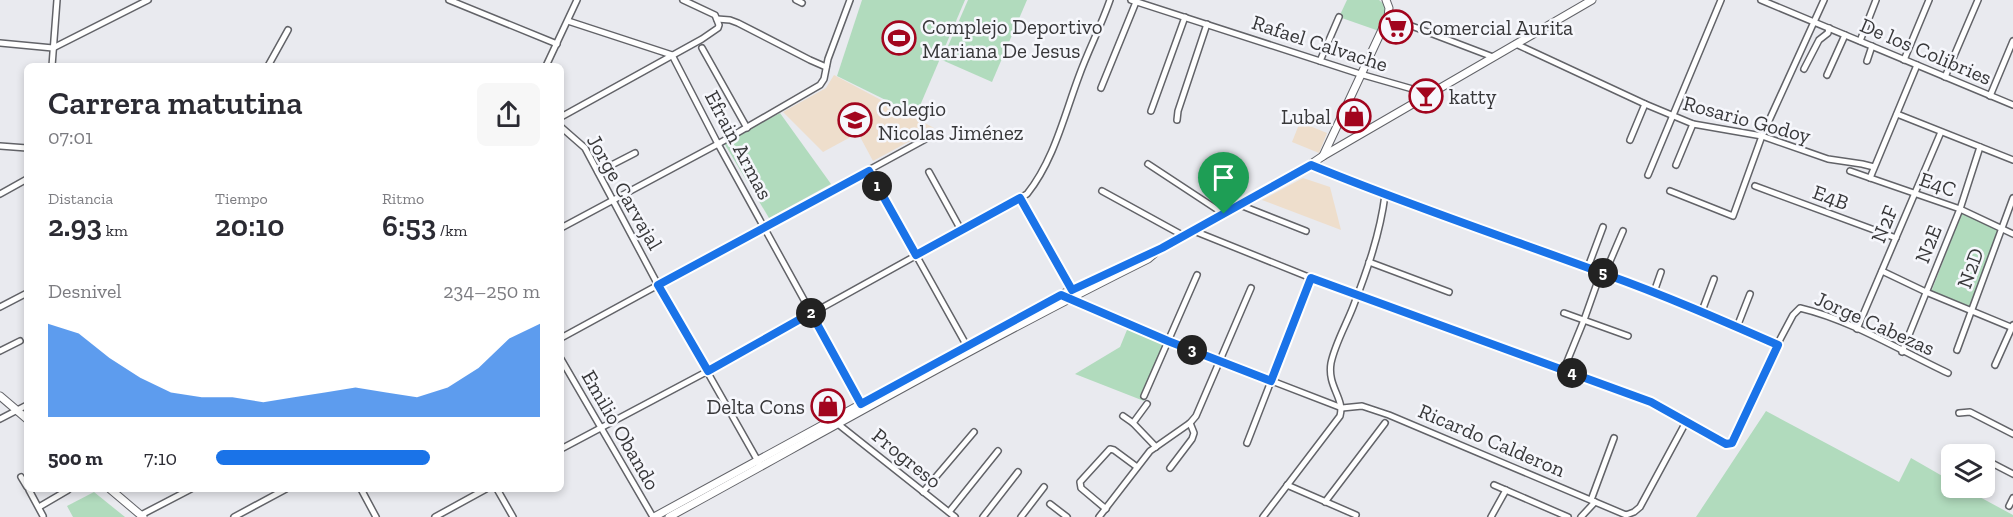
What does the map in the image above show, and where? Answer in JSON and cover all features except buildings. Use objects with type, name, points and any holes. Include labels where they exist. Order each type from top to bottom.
[{"type":"main road","points":[[1323,156],[1388,17],[1389,8],[1386,0]]},
{"type":"main road","points":[[669,517],[759,464],[968,349],[1074,292],[1148,259],[1162,248],[1311,165],[1592,0]]},
{"type":"main road","points":[[1332,136],[1336,143],[1344,144]]},
{"type":"main road","points":[[0,396],[24,416]]},
{"type":"main road","points":[[653,517],[838,424],[863,407]]},
{"type":"main road","points":[[114,492],[142,516]]},
{"type":"street","points":[[51,63],[57,0]]},
{"type":"street","points":[[0,43],[53,48],[148,0]]},
{"type":"street","points":[[449,0],[556,44]]},
{"type":"street","points":[[547,63],[577,0]]},
{"type":"street","points":[[564,115],[715,31],[719,25],[715,15],[696,3],[683,0]]},
{"type":"street","points":[[796,0],[802,3]]},
{"type":"street","points":[[564,226],[747,128],[820,85],[824,80],[826,67],[850,0]]},
{"type":"street","points":[[564,447],[708,371],[1027,194],[1035,184],[1058,135],[1079,75],[1099,32],[1110,0]]},
{"type":"street","points":[[1157,8],[1160,0]]},
{"type":"street","points":[[1648,176],[1721,0]]},
{"type":"street","name":"De los Colibries","points":[[1761,0],[1776,3],[1845,35],[2013,105]]},
{"type":"street","points":[[1670,190],[1733,216],[1762,136],[1824,0]]},
{"type":"street","points":[[1860,41],[1876,0]]},
{"type":"street","points":[[1904,60],[1929,0]]},
{"type":"street","points":[[1945,76],[1978,0]]},
{"type":"street","points":[[1101,88],[1134,1]]},
{"type":"street","name":"Rafael Calvache","points":[[1134,1],[1320,62],[1430,94]]},
{"type":"street","points":[[1151,111],[1185,17]]},
{"type":"street","points":[[1320,62],[1340,17]]},
{"type":"street","points":[[1388,17],[1493,57]]},
{"type":"street","points":[[717,19],[738,23],[826,67]]},
{"type":"street","points":[[567,21],[672,55]]},
{"type":"street","points":[[1177,120],[1207,24]]},
{"type":"street","points":[[1804,69],[1819,40],[1828,33],[1829,28]]},
{"type":"street","points":[[270,63],[288,30]]},
{"type":"street","points":[[1827,75],[1845,35]]},
{"type":"street","points":[[1990,96],[2013,41]]},
{"type":"street","name":"Rosario Godoy","points":[[1516,44],[1693,124],[1762,136],[1828,159],[1874,167]]},
{"type":"street","points":[[1867,61],[1872,46]]},
{"type":"street","points":[[702,48],[747,128]]},
{"type":"street","name":"Efrain Armas","points":[[672,55],[718,144],[863,407]]},
{"type":"street","points":[[1870,178],[1917,65]]},
{"type":"street","points":[[1630,141],[1645,104]]},
{"type":"street","points":[[1897,114],[2013,160]]},
{"type":"street","points":[[1676,165],[1693,124]]},
{"type":"street","name":"Jorge Carvajal","points":[[564,130],[585,148],[658,285],[759,464]]},
{"type":"street","name":"N2F","points":[[1857,329],[1941,132]]},
{"type":"street","points":[[564,336],[933,135]]},
{"type":"street","points":[[0,146],[24,148]]},
{"type":"street","name":"N2E","points":[[1902,352],[1960,209],[1980,147]]},
{"type":"street","points":[[598,172],[635,153]]},
{"type":"street","points":[[1148,164],[1224,214]]},
{"type":"street","points":[[1311,165],[1385,195],[1654,292],[1778,345]]},
{"type":"street","points":[[869,171],[968,349]]},
{"type":"street","name":"E4C","points":[[1850,171],[1960,209],[2013,234]]},
{"type":"street","points":[[929,172],[961,230]]},
{"type":"street","points":[[0,194],[24,181]]},
{"type":"street","name":"E4B","points":[[1755,186],[1896,238]]},
{"type":"street","points":[[1102,191],[1184,236]]},
{"type":"street","points":[[1265,516],[1341,416],[1342,408],[1331,383],[1332,361],[1369,262],[1381,223],[1385,195]]},
{"type":"street","points":[[1020,198],[1074,292]]},
{"type":"street","name":"N2D","points":[[1957,350],[2013,198]]},
{"type":"street","points":[[1240,205],[1306,231]]},
{"type":"street","points":[[1588,267],[1603,227]]},
{"type":"street","name":"Jorge Cabezas","points":[[1194,231],[1311,278],[1651,402],[1726,444],[1732,443],[1793,315],[1800,308],[1815,311],[1857,329],[1948,373]]},
{"type":"street","points":[[1564,369],[1603,273],[1623,231]]},
{"type":"street","points":[[1369,262],[1449,292]]},
{"type":"street","points":[[1882,271],[1926,292],[2013,327],[1995,365]]},
{"type":"street","points":[[1654,292],[1661,272]]},
{"type":"street","points":[[1144,396],[1197,275]]},
{"type":"street","points":[[1247,443],[1311,278]]},
{"type":"street","points":[[1702,311],[1714,279]]},
{"type":"street","points":[[1099,517],[1137,467],[1156,447],[1190,423],[1196,416],[1251,288]]},
{"type":"street","points":[[1737,327],[1750,294]]},
{"type":"street","points":[[0,307],[24,295]]},
{"type":"street","name":"Ricardo Calderon","points":[[1065,297],[1168,341],[1342,408],[1362,406],[1389,415],[1593,501],[1616,514],[1634,512],[1640,507],[1686,422]]},
{"type":"street","points":[[1563,313],[1628,336]]},
{"type":"street","points":[[0,351],[20,341]]},
{"type":"street","name":"Emilio Obando","points":[[564,364],[653,517]]},
{"type":"street","points":[[1133,423],[1147,404]]},
{"type":"street","points":[[0,419],[24,406]]},
{"type":"street","points":[[1959,413],[1970,412],[2013,434]]},
{"type":"street","points":[[1123,416],[1156,447]]},
{"type":"street","points":[[1170,468],[1192,439],[1194,433],[1190,423]]},
{"type":"street","points":[[1325,502],[1385,423]]},
{"type":"street","name":"Progreso","points":[[838,424],[955,517]]},
{"type":"street","points":[[923,492],[974,432]]},
{"type":"street","points":[[1581,517],[1593,501],[1614,438]]},
{"type":"street","points":[[1106,509],[1081,488],[1080,482],[1110,449],[1137,467]]},
{"type":"street","points":[[948,512],[998,451]]},
{"type":"street","points":[[1995,465],[2013,474]]},
{"type":"street","points":[[983,517],[1018,472]]},
{"type":"street","points":[[21,477],[24,482]]},
{"type":"street","points":[[1287,485],[1356,514]]},
{"type":"street","points":[[1494,485],[1568,517]]},
{"type":"street","points":[[1021,517],[1044,487]]},
{"type":"street","points":[[1491,517],[1506,490]]},
{"type":"street","points":[[31,492],[43,516]]},
{"type":"street","points":[[39,507],[65,492]]},
{"type":"street","points":[[142,516],[186,492]]},
{"type":"street","points":[[234,517],[280,492]]},
{"type":"street","points":[[363,492],[376,517]]},
{"type":"street","points":[[435,517],[481,492]]},
{"type":"street","points":[[499,492],[513,517]]},
{"type":"street","points":[[2009,506],[2013,498]]},
{"type":"street","points":[[1050,504],[1067,517]]},
{"type":"shaded area","name":"Colegio Nicolas Jiménez","points":[[834,75],[934,128],[873,161],[858,133],[823,152],[783,112],[826,88]]},
{"type":"shaded area","points":[[1300,122],[1327,133],[1319,153],[1292,142]]},
{"type":"shaded area","points":[[1303,178],[1330,187],[1341,230],[1262,200]]},
{"type":"green space","name":"Complejo Deportivo Mariana De Jesus","points":[[862,0],[965,0],[916,115],[837,76]]},
{"type":"green space","points":[[968,0],[1027,0],[992,82],[942,60]]},
{"type":"green space","points":[[1347,0],[1379,0],[1385,5],[1387,13],[1379,31],[1339,17]]},
{"type":"green space","points":[[780,113],[831,184],[769,218],[724,143]]},
{"type":"green space","points":[[1962,213],[1999,228],[1971,308],[1931,292]]},
{"type":"green space","points":[[1129,325],[1168,341],[1144,401],[1075,374],[1120,347]]},
{"type":"green space","points":[[1766,411],[1899,482],[1911,458],[1941,475],[1941,498],[1982,498],[2013,515],[2013,517],[1696,517]]},
{"type":"green space","points":[[94,492],[125,517],[73,517],[67,506]]},
{"type":"place","name":"Comercial Aurita","points":[[1396,27]]},
{"type":"place","name":"Complejo Deportivo Mariana De Jesus","points":[[899,38]]},
{"type":"place","name":"katty","points":[[1426,96]]},
{"type":"place","name":"Lubal","points":[[1354,116]]},
{"type":"place","name":"Colegio Nicolas Jiménez","points":[[855,120]]},
{"type":"place","name":"Delta Cons","points":[[828,406]]},
{"type":"route","points":[[1311,165],[1385,195],[1605,273],[1702,311],[1778,345],[1732,443],[1729,445],[1651,402],[1311,278],[1271,381],[1168,341],[1061,295],[861,404],[811,313],[708,371],[658,285],[869,171],[916,255],[1020,198],[1072,290],[1162,248],[1224,214],[1296,176],[1311,165]]}]
